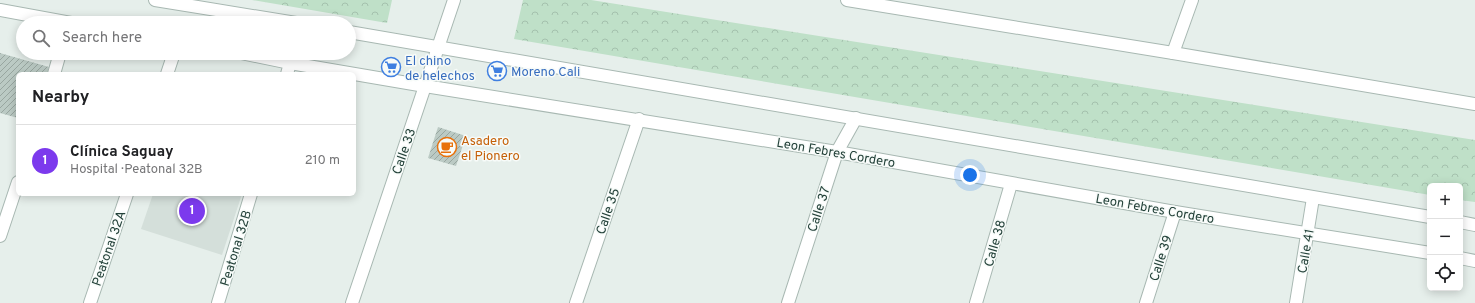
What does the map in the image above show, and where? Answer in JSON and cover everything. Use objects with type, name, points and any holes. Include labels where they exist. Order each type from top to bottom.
[{"type":"street","points":[[155,0],[253,16]]},
{"type":"street","name":"Calle 33","points":[[352,303],[454,0]]},
{"type":"street","points":[[847,0],[1475,104]]},
{"type":"street","points":[[1173,53],[1192,0]]},
{"type":"street","points":[[0,10],[33,16]]},
{"type":"street","points":[[356,33],[439,46],[1427,217]]},
{"type":"street","points":[[55,72],[58,60]]},
{"type":"street","points":[[168,72],[172,60]]},
{"type":"street","name":"Leon Febres Cordero","points":[[263,60],[288,68],[318,72]]},
{"type":"street","name":"Leon Febres Cordero","points":[[356,77],[639,119],[837,152],[1174,212],[1427,253]]},
{"type":"street","name":"Calle 37","points":[[788,303],[837,152],[856,118]]},
{"type":"street","name":"Calle 35","points":[[576,303],[639,119]]},
{"type":"street","name":"Calle 38","points":[[976,303],[1011,184]]},
{"type":"street","points":[[0,236],[16,188]]},
{"type":"street","name":"Peatonal 32A","points":[[90,303],[126,196]]},
{"type":"street","name":"Peatonal 32B","points":[[218,303],[250,196]]},
{"type":"street","name":"Calle 41","points":[[1296,303],[1313,198]]},
{"type":"street","name":"Calle 39","points":[[1146,303],[1174,212]]},
{"type":"street","points":[[1463,223],[1475,225]]},
{"type":"street","points":[[1463,258],[1475,260]]},
{"type":"shaded area","points":[[152,196],[241,196],[222,255],[141,229]]},
{"type":"green space","points":[[252,0],[392,0],[387,23],[356,18],[356,16],[346,16]]},
{"type":"green space","points":[[523,0],[591,0],[1475,140],[1475,202],[1463,200],[1463,183],[1427,183],[1427,194],[514,39]]},
{"type":"building","points":[[0,53],[16,58],[16,60],[24,60],[49,67],[48,72],[16,72],[16,117],[0,113]]},
{"type":"building","name":"Asadero el Pionero","points":[[438,127],[466,136],[456,166],[428,158]]},
{"type":"place","name":"El chino de helechos","points":[[391,67]]},
{"type":"place","name":"Moreno Cali","points":[[497,71]]},
{"type":"place","name":"Asadero el Pionero","points":[[447,147]]},
{"type":"place","name":"Clínica Saguay","points":[[192,211]]}]
